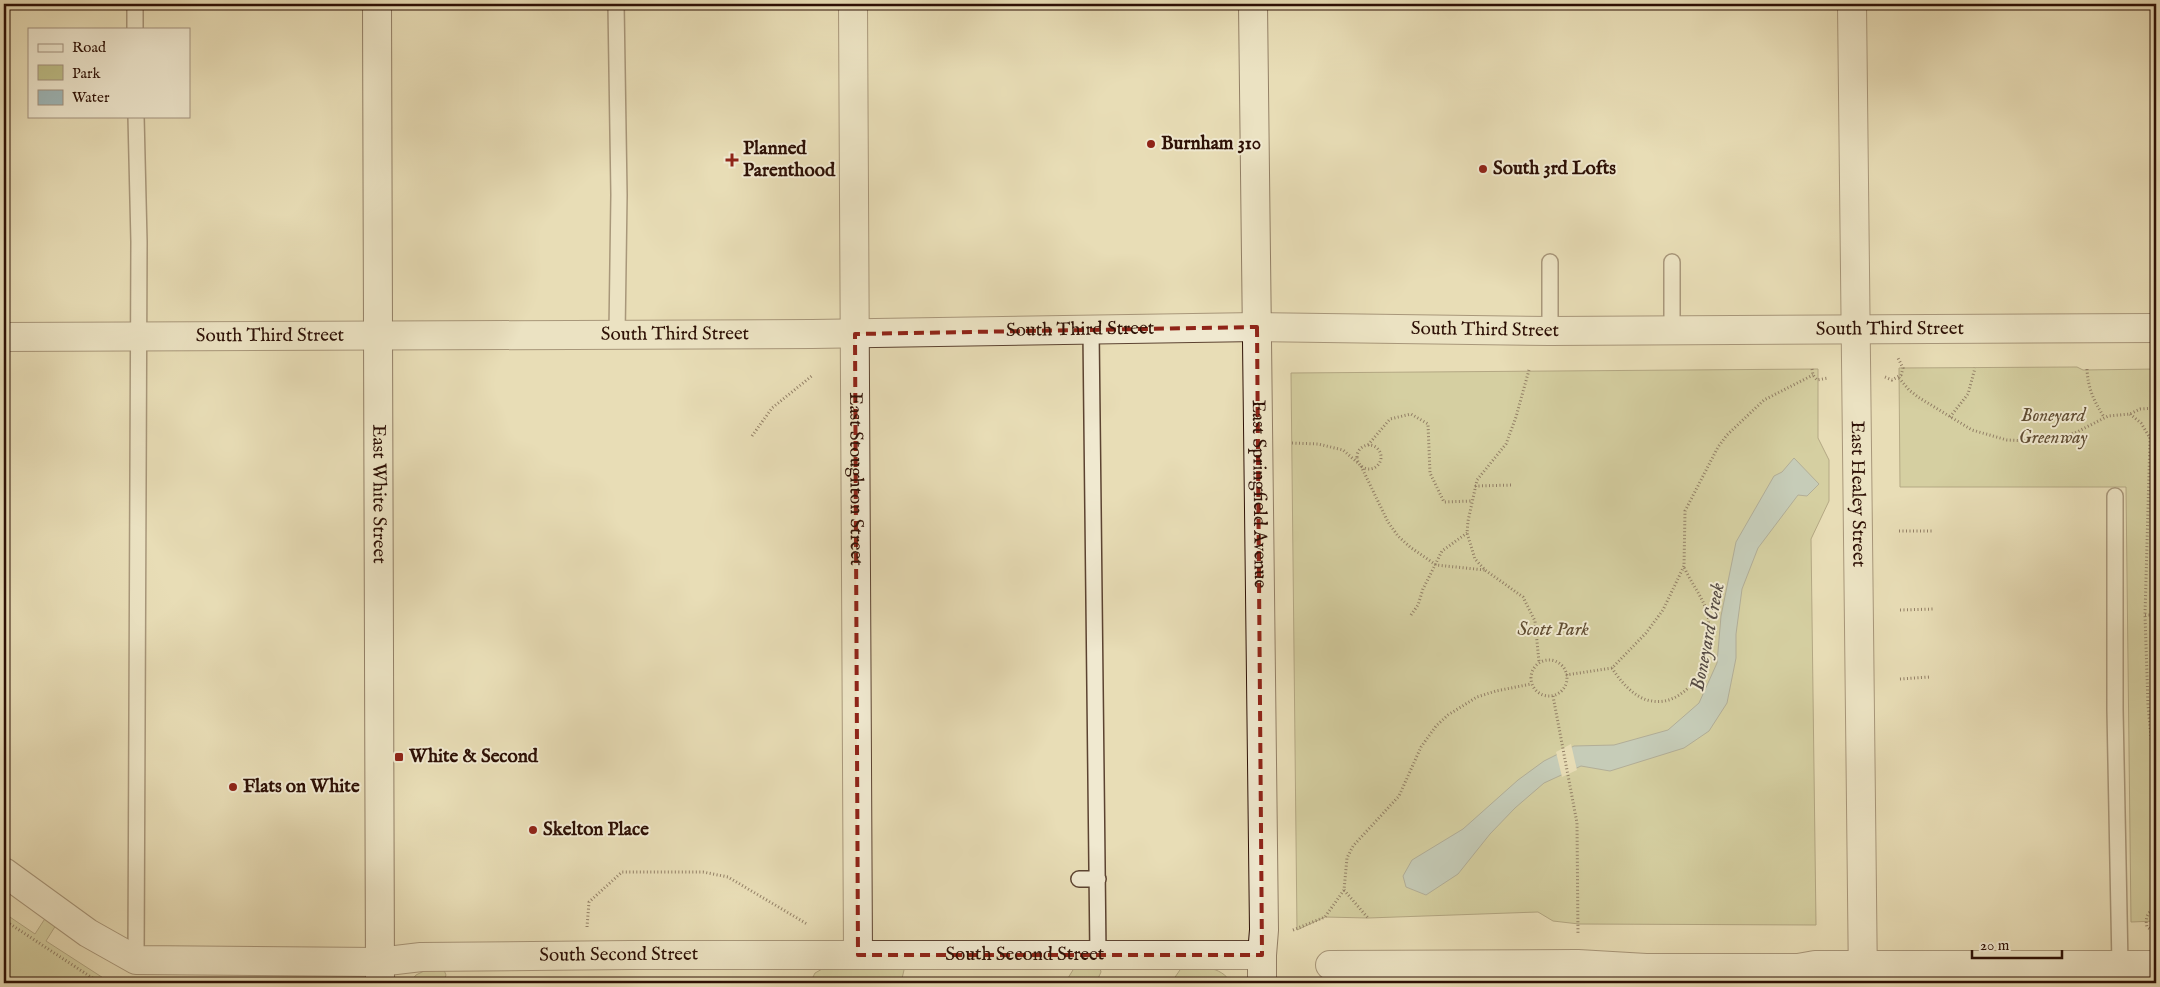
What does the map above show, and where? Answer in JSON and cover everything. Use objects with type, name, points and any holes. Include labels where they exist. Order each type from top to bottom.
[{"type":"street","name":"East White Street","points":[[378,4],[379,973]]},
{"type":"street","name":"East Stoughton Street","points":[[853,4],[858,955]]},
{"type":"street","name":"East Springfield Avenue","points":[[1253,4],[1264,930],[1262,983]]},
{"type":"street","name":"East Healey Street","points":[[1852,4],[1863,974]]},
{"type":"street","name":"South Third Street","points":[[4,336],[856,334],[1257,327],[1550,331],[2156,328]]},
{"type":"street","name":"South Second Street","points":[[4,872],[88,933],[136,960],[379,973],[421,957],[462,956],[1262,955]]},
{"type":"street","points":[[1330,965],[1572,970],[1798,968],[1815,965],[1863,974],[2057,974],[2120,965],[2156,965]]},
{"type":"lane","points":[[134,4],[135,28]]},
{"type":"lane","points":[[616,4],[619,195],[617,334]]},
{"type":"lane","points":[[136,118],[138,336],[136,960]]},
{"type":"lane","points":[[1550,262],[1550,331]]},
{"type":"lane","points":[[1672,262],[1672,330]]},
{"type":"lane","points":[[1091,330],[1098,955]]},
{"type":"lane","points":[[2115,496],[2115,710],[2120,965]]},
{"type":"lane","points":[[1079,879],[1098,879]]},
{"type":"path","points":[[1898,360],[1903,368],[1899,378]]},
{"type":"path","points":[[2156,361],[2152,369],[2156,379]]},
{"type":"path","points":[[1950,417],[1968,394],[1975,368]]},
{"type":"path","points":[[1812,369],[1813,375],[1821,380],[1829,376]]},
{"type":"path","points":[[2087,369],[2091,394],[2104,417]]},
{"type":"path","points":[[1529,370],[1516,417],[1506,444],[1481,472],[1475,486],[1467,533],[1475,559],[1485,570],[1524,597],[1536,621],[1539,662],[1532,672],[1531,684],[1542,696],[1558,694],[1566,685],[1566,675],[1561,665],[1550,660],[1539,662]]},
{"type":"path","points":[[752,436],[772,408],[813,375]]},
{"type":"path","points":[[1566,675],[1612,668],[1646,634],[1662,610],[1684,566],[1685,510],[1718,447],[1727,435],[1764,400],[1813,375]]},
{"type":"path","points":[[1883,375],[1892,380],[1899,378]]},
{"type":"path","points":[[1899,378],[1918,397],[1972,430],[1987,436],[2020,441],[2043,440],[2065,436],[2104,417],[2118,413],[2130,414],[2140,409],[2156,408]]},
{"type":"path","points":[[1472,501],[1444,502],[1430,472],[1428,424],[1411,414],[1390,420],[1368,445],[1358,451],[1360,464],[1388,522],[1398,536],[1436,566],[1485,570]]},
{"type":"path","points":[[2130,414],[2141,423],[2150,438]]},
{"type":"path","points":[[2156,429],[2150,438],[2145,615],[2148,705],[2155,770],[2156,870]]},
{"type":"path","points":[[1292,443],[1318,444],[1343,450],[1360,464],[1372,468],[1380,460],[1378,450],[1368,445]]},
{"type":"path","points":[[1475,486],[1514,485]]},
{"type":"path","points":[[1899,530],[1932,530]]},
{"type":"path","points":[[1411,615],[1418,605],[1423,588],[1436,566],[1442,551],[1467,533]]},
{"type":"path","points":[[1612,668],[1628,687],[1652,702],[1666,701],[1678,697],[1693,683],[1702,669],[1708,652],[1708,616],[1702,600],[1684,566]]},
{"type":"path","points":[[1900,610],[1935,608]]},
{"type":"path","points":[[2145,615],[2156,615]]},
{"type":"path","points":[[1900,679],[1930,677]]},
{"type":"path","points":[[1289,930],[1297,930],[1325,917],[1344,890],[1347,858],[1353,846],[1399,796],[1421,747],[1436,726],[1448,714],[1477,697],[1531,684]]},
{"type":"path","points":[[1554,696],[1576,804],[1578,840],[1572,970]]},
{"type":"path","points":[[587,932],[589,902],[622,872],[703,872],[728,877],[810,926]]},
{"type":"path","points":[[1344,890],[1368,918]]},
{"type":"path","points":[[2156,909],[2149,912],[2145,919],[2147,927],[2156,933]]},
{"type":"path","points":[[4,920],[100,983]]},
{"type":"highlighted area","points":[[1257,327],[1262,955],[858,955],[855,334]]},
{"type":"green space","name":"Boneyard Greenway","points":[[2077,367],[2083,370],[2156,369],[2156,921],[2131,922],[2126,487],[1900,487],[1899,368]]},
{"type":"green space","name":"Scott Park","points":[[1818,369],[1818,438],[1829,460],[1829,501],[1811,539],[1816,925],[1579,924],[1553,921],[1538,912],[1368,918],[1325,917],[1297,930],[1291,373]]},
{"type":"green space","points":[[4,913],[35,934],[46,917],[56,925],[46,941],[111,983],[4,983]]},
{"type":"green space","points":[[1076,965],[1100,968],[1101,972],[1096,983],[1065,983]]},
{"type":"green space","points":[[901,967],[904,970],[901,983],[810,983],[815,973],[824,968]]},
{"type":"green space","points":[[1182,967],[1210,968],[1222,973],[1231,983],[1171,983]]},
{"type":"green space","points":[[426,970],[444,970],[446,975],[443,983],[409,983],[416,975]]},
{"type":"water","points":[[1794,458],[1819,484],[1807,496],[1798,495],[1758,548],[1742,589],[1736,634],[1736,658],[1727,703],[1709,731],[1684,748],[1610,771],[1581,766],[1544,783],[1515,808],[1490,834],[1458,874],[1426,895],[1406,887],[1403,876],[1412,860],[1463,829],[1518,780],[1544,761],[1574,746],[1614,745],[1668,730],[1699,703],[1717,663],[1721,616],[1736,542],[1774,476],[1782,472]]},
{"type":"pier","points":[[1571,744],[1577,770],[1562,777],[1556,752]]},
{"type":"place","name":"Burnham 310","points":[[1151,144]]},
{"type":"place","name":"Planned Parenthood","points":[[732,160]]},
{"type":"place","name":"South 3rd Lofts","points":[[1483,169]]},
{"type":"place","name":"White & Second","points":[[399,757]]},
{"type":"place","name":"Flats on White","points":[[233,787]]},
{"type":"place","name":"Skelton Place","points":[[533,830]]},
{"type":"water label","name":"Boneyard Creek","points":[[1708,637]]}]
